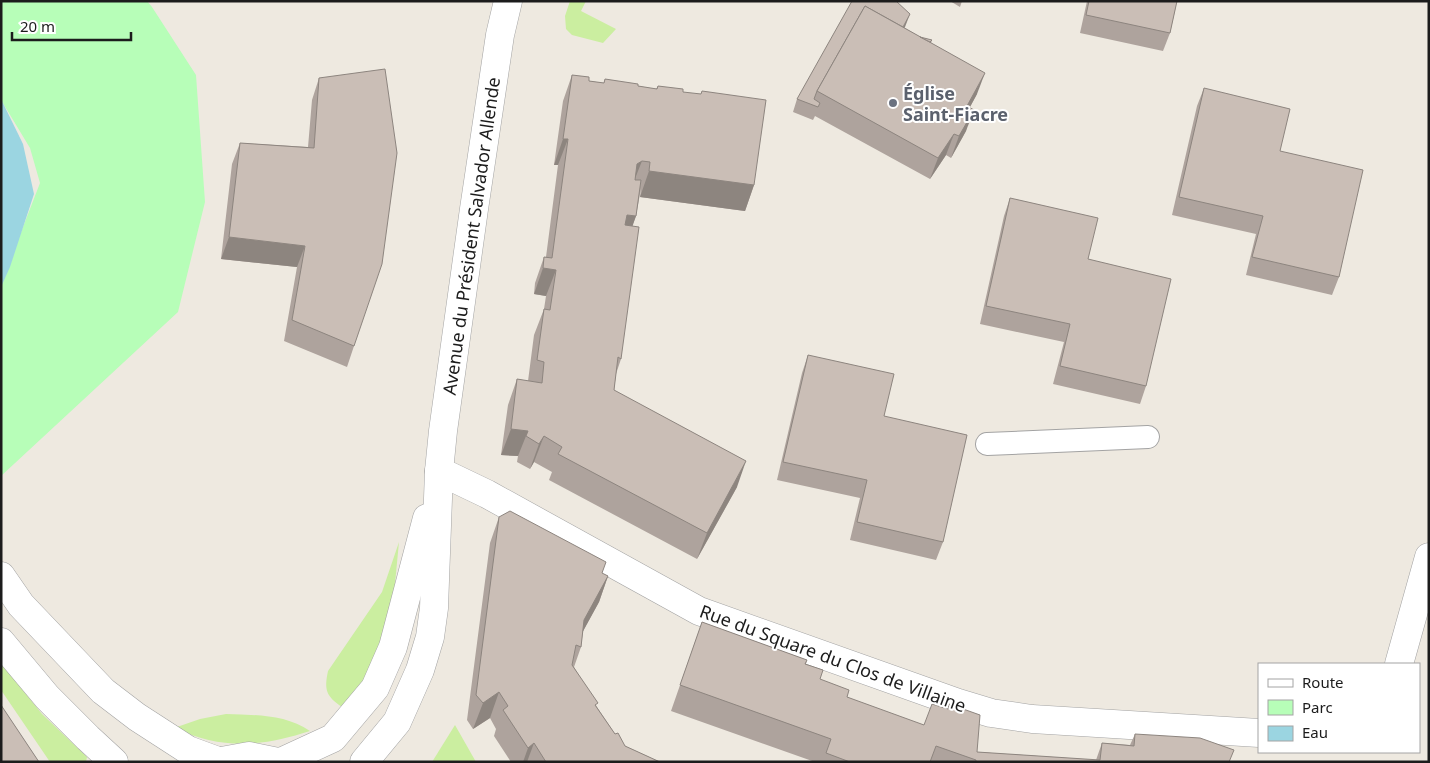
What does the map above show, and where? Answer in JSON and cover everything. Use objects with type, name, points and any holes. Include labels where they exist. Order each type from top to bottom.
[{"type":"street","name":"Avenue du Président Salvador Allende","points":[[364,762],[397,722],[420,670],[430,637],[434,608],[439,471],[443,431],[500,35],[508,1]]},
{"type":"street","name":"Avenue du Président Salvador Allende","points":[[280,762],[333,738],[375,688],[393,647],[439,471]]},
{"type":"street","name":"Rue du Square du Clos de Villaine","points":[[439,471],[487,494],[699,611],[958,703],[991,713],[1032,719],[1258,733]]},
{"type":"street","points":[[1399,663],[1429,557]]},
{"type":"street","points":[[1,576],[21,605],[103,691],[137,717],[188,750],[217,761],[249,756],[280,762]]},
{"type":"street","points":[[1,642],[47,697],[114,762]]},
{"type":"lane","points":[[987,444],[1148,437]]},
{"type":"green space","points":[[1,1],[147,1],[196,75],[205,202],[178,312],[1,476],[1,284],[40,183],[30,148],[1,100]]},
{"type":"green space","points":[[570,1],[586,1],[581,11],[616,29],[603,43],[572,35],[566,29],[565,16]]},
{"type":"green space","points":[[399,542],[394,594],[373,666],[357,692],[342,707],[329,696],[326,688],[328,671],[382,592]]},
{"type":"green space","points":[[1,663],[42,714],[87,757],[86,762],[50,762],[1,690]]},
{"type":"green space","points":[[226,714],[280,718],[300,725],[310,731],[275,740],[242,744],[209,740],[174,728],[200,719]]},
{"type":"green space","points":[[455,725],[476,762],[432,762]]},
{"type":"water","points":[[1,99],[23,144],[34,194],[10,267],[1,287]]},
{"type":"building","points":[[852,1],[896,1],[910,14],[903,27],[865,6],[817,91],[814,99],[820,103],[818,107],[797,99]]},
{"type":"building","points":[[1089,1],[1177,1],[1170,33],[1086,15]]},
{"type":"building","name":"Église Saint-Fiacre","points":[[865,6],[985,73],[967,106],[974,110],[959,136],[954,134],[938,158],[817,91]]},
{"type":"building","points":[[385,69],[397,153],[382,264],[354,346],[292,320],[305,246],[229,237],[240,143],[314,148],[319,78]]},
{"type":"building","points":[[572,75],[589,77],[589,81],[604,83],[605,79],[657,89],[658,86],[683,89],[683,92],[701,94],[702,91],[766,100],[754,185],[649,171],[650,162],[642,161],[637,164],[635,180],[641,180],[636,216],[627,215],[625,225],[639,227],[621,359],[618,357],[614,390],[746,461],[707,533],[558,454],[562,447],[544,436],[539,444],[526,436],[528,431],[511,429],[517,379],[542,383],[544,362],[537,360],[544,309],[550,310],[556,270],[543,268],[544,257],[552,258],[568,139],[563,139]]},
{"type":"building","points":[[1204,88],[1290,109],[1280,151],[1363,170],[1339,277],[1252,257],[1263,216],[1179,197]]},
{"type":"building","points":[[1010,198],[1098,218],[1088,259],[1171,279],[1146,386],[1060,366],[1070,324],[986,306]]},
{"type":"building","points":[[808,355],[894,374],[884,416],[967,435],[943,542],[857,522],[867,480],[783,462]]},
{"type":"building","points":[[510,511],[606,562],[602,573],[608,576],[584,620],[581,647],[576,645],[572,665],[598,703],[595,705],[615,734],[618,733],[625,746],[660,762],[546,762],[534,743],[528,748],[503,710],[508,706],[499,692],[483,703],[476,695],[499,517]]},
{"type":"building","points":[[702,622],[807,660],[805,664],[823,670],[820,679],[849,690],[847,697],[924,725],[932,704],[948,709],[949,704],[980,715],[977,752],[1100,760],[1102,743],[1134,746],[1135,734],[1200,738],[1234,750],[1229,762],[976,762],[976,760],[936,746],[930,762],[850,762],[826,753],[831,739],[680,685]]},
{"type":"building","points":[[1,705],[39,762],[1,762]]},
{"type":"place","name":"Église Saint-Fiacre","points":[[893,103]]}]
